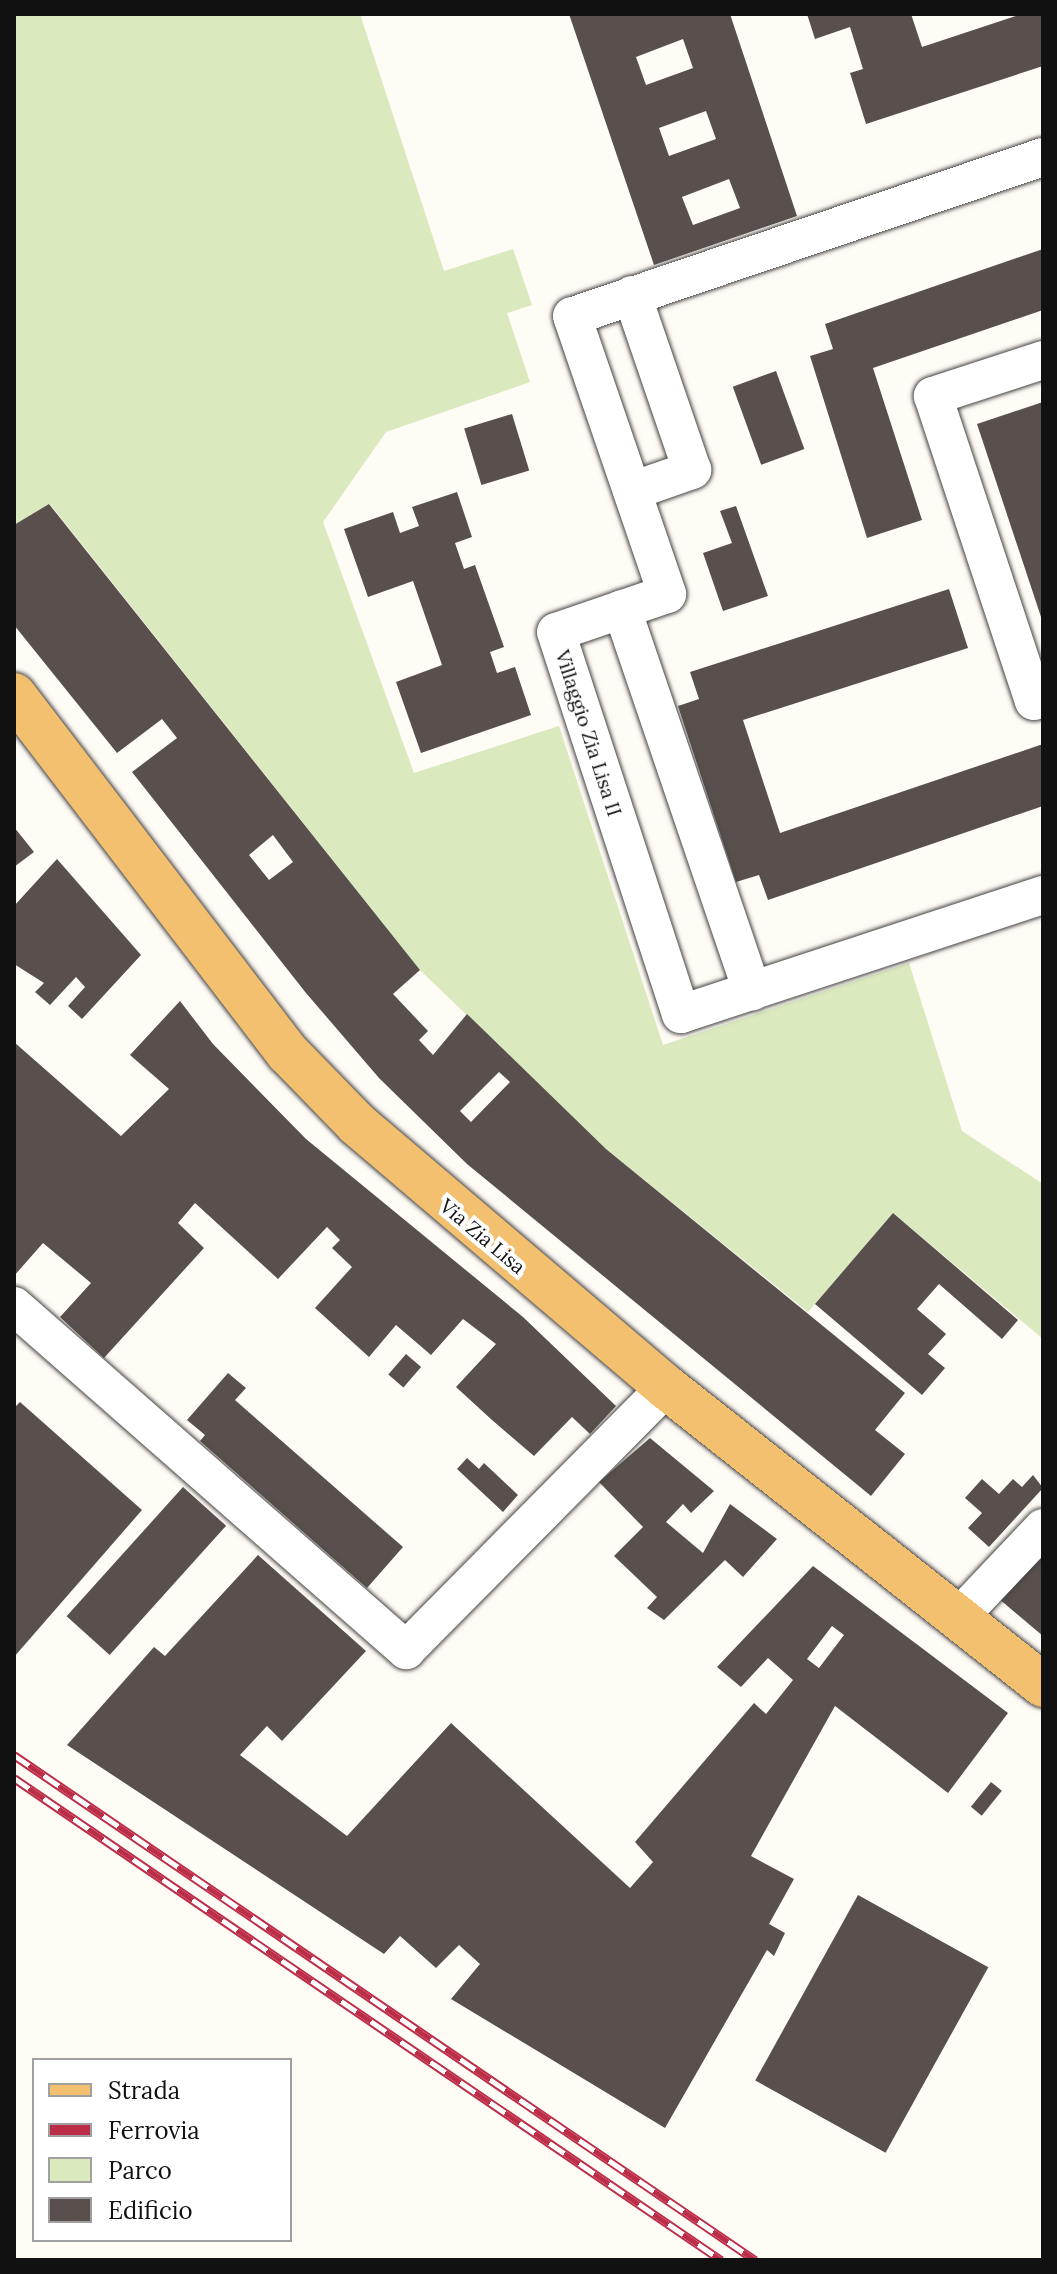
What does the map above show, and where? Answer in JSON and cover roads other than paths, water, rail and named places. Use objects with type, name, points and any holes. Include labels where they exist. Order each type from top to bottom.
[{"type":"main road","name":"Via Zia Lisa","points":[[14,695],[288,1053],[433,1194],[666,1387],[1043,1685]]},
{"type":"street","name":"Villaggio Zia Lisa II","points":[[1043,157],[572,316],[667,594],[556,632],[681,1014],[1043,895]]},
{"type":"street","points":[[632,295],[692,470],[632,491]]},
{"type":"street","points":[[1043,360],[933,396],[1034,701],[1043,699]]},
{"type":"street","points":[[622,609],[752,991]]},
{"type":"street","points":[[14,1306],[406,1650],[666,1387]]},
{"type":"street","points":[[958,1618],[1043,1528]]},
{"type":"railway","points":[[14,1755],[755,2260]]},
{"type":"railway","points":[[14,1778],[721,2260]]}]
